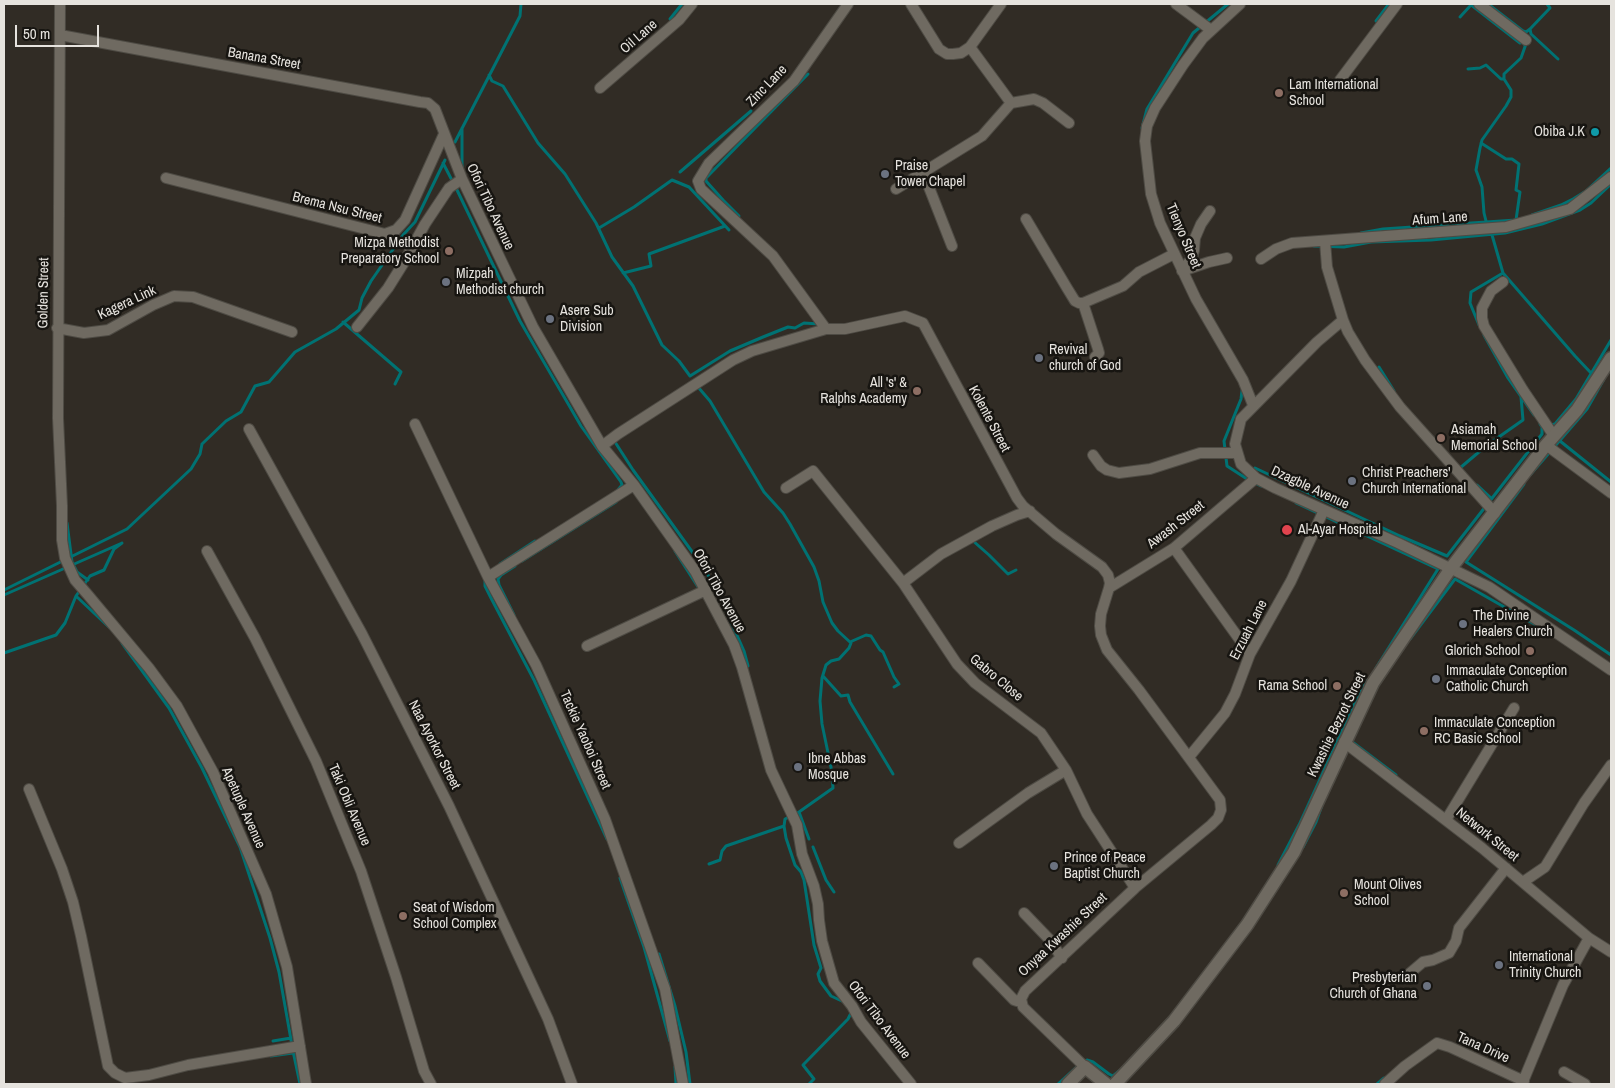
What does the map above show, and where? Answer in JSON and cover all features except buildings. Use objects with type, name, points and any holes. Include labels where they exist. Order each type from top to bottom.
[{"type":"street","name":"Golden Street","points":[[60,4],[58,418],[62,540],[65,558],[75,580]]},
{"type":"street","name":"Oil Lane","points":[[600,88],[679,20],[692,4]]},
{"type":"street","name":"Zinc Lane","points":[[826,329],[773,256],[701,188],[698,181],[708,163],[794,80],[848,4]]},
{"type":"street","points":[[911,4],[940,49],[947,54],[961,53],[970,47],[1001,4]]},
{"type":"street","points":[[1176,4],[1211,30]]},
{"type":"street","name":"Tienyo Street","points":[[1240,4],[1203,38],[1178,72],[1155,108],[1147,126],[1145,141],[1151,194],[1160,222],[1182,272],[1243,380],[1253,405]]},
{"type":"street","points":[[1340,80],[1397,4]]},
{"type":"street","points":[[1479,4],[1526,40]]},
{"type":"street","name":"Banana Street","points":[[60,35],[428,103],[439,116],[444,134]]},
{"type":"street","points":[[970,47],[1010,103]]},
{"type":"street","points":[[896,189],[982,136],[1010,103],[1034,99],[1044,103],[1069,123]]},
{"type":"street","name":"Brema Nsu Street","points":[[166,178],[385,234],[396,230],[405,220],[444,134]]},
{"type":"street","name":"Ofori Tibo Avenue","points":[[444,134],[462,179],[533,327],[602,446],[634,485],[696,571],[734,645],[742,667],[767,759],[799,832],[802,854],[814,886],[820,928],[834,983],[911,1084]]},
{"type":"street","points":[[922,172],[952,246]]},
{"type":"street","name":"Afum Lane","points":[[1261,259],[1276,249],[1292,243],[1506,227],[1570,209],[1611,177]]},
{"type":"street","points":[[356,327],[388,288],[449,188],[462,179]]},
{"type":"street","points":[[1182,272],[1192,258],[1195,238],[1210,211]]},
{"type":"street","points":[[1026,219],[1075,301],[1082,303],[1123,286],[1140,272],[1174,254]]},
{"type":"street","points":[[1325,241],[1327,267],[1342,320],[1365,360],[1400,407],[1494,513]]},
{"type":"street","points":[[1182,272],[1209,262],[1227,258]]},
{"type":"street","points":[[1503,282],[1490,291],[1482,308],[1484,326],[1523,390],[1550,440],[1611,493]]},
{"type":"street","name":"Kagera Link","points":[[57,328],[84,334],[108,330],[152,305],[174,296],[193,298],[292,332]]},
{"type":"street","points":[[1082,303],[1099,353],[1095,357]]},
{"type":"street","name":"Kolente Street","points":[[602,446],[733,360],[752,351],[826,329],[845,329],[905,316],[923,323],[1017,498],[1056,534],[1102,568],[1108,575],[1109,588]]},
{"type":"street","points":[[1093,454],[1101,466],[1107,470],[1119,473],[1150,469],[1200,453],[1237,453],[1235,444],[1241,419],[1317,342],[1342,320]]},
{"type":"street","name":"Kwashie Bezrot Street","points":[[1115,1084],[1174,1021],[1247,925],[1294,852],[1373,683],[1451,568],[1550,440],[1577,410],[1611,358]]},
{"type":"street","name":"Tackie Yaoboi Street","points":[[415,424],[488,577],[536,665],[605,819],[665,989],[683,1084]]},
{"type":"street","name":"Naa Ayorkor Street","points":[[249,429],[362,634],[444,797],[544,1010],[572,1084]]},
{"type":"street","name":"Dzagble Avenue","points":[[1237,453],[1241,464],[1256,478],[1451,568],[1489,588],[1611,670]]},
{"type":"street","name":"Gabro Close","points":[[786,488],[813,471],[903,584],[957,664],[975,682],[1041,733],[1066,770],[1087,814],[1135,888]]},
{"type":"street","name":"Awash Street","points":[[1109,588],[1174,548],[1256,478]]},
{"type":"street","points":[[488,577],[634,485]]},
{"type":"street","name":"Erzuah Lane","points":[[1189,757],[1225,713],[1235,694],[1250,654],[1291,581],[1324,510]]},
{"type":"street","points":[[903,584],[941,554],[992,526],[1030,511]]},
{"type":"street","points":[[1174,548],[1250,654]]},
{"type":"street","name":"Taki Obli Avenue","points":[[207,551],[255,638],[316,761],[361,871],[396,977],[424,1071],[431,1084]]},
{"type":"street","name":"Apetuple Avenue","points":[[75,580],[149,668],[177,706],[213,772],[266,894],[287,968],[306,1084]]},
{"type":"street","name":"Onyaa Kwashie Street","points":[[1106,1084],[1085,1067],[1023,1007],[1021,999],[1025,991],[1135,888],[1218,818],[1222,810],[1220,800],[1107,650],[1101,635],[1100,626],[1101,614],[1109,588]]},
{"type":"street","points":[[587,646],[706,590]]},
{"type":"street","points":[[1446,820],[1514,708]]},
{"type":"street","name":"Network Street","points":[[1344,742],[1446,820],[1589,938],[1611,952]]},
{"type":"street","points":[[1523,882],[1545,867],[1584,803],[1611,765]]},
{"type":"street","points":[[958,842],[1028,793],[1066,770]]},
{"type":"street","points":[[29,790],[73,902],[108,1066],[115,1074],[125,1078],[149,1076],[188,1065],[300,1046]]},
{"type":"street","points":[[1410,974],[1423,962],[1449,953],[1456,941],[1459,928],[1506,868]]},
{"type":"street","points":[[1024,912],[1049,939],[1062,958]]},
{"type":"street","points":[[1523,1083],[1563,985],[1589,938]]},
{"type":"street","points":[[978,963],[1014,1000],[1021,999]]},
{"type":"street","name":"Tana Drive","points":[[1385,1084],[1405,1066],[1437,1043],[1450,1047],[1523,1083]]},
{"type":"street","points":[[1068,1084],[1085,1067]]},
{"type":"street","points":[[1564,1072],[1585,1084]]},
{"type":"waterway","points":[[455,142],[520,16],[521,4]]},
{"type":"waterway","points":[[670,19],[682,4]]},
{"type":"waterway","points":[[1142,128],[1147,109],[1193,33],[1228,4]]},
{"type":"waterway","points":[[1376,21],[1389,4]]},
{"type":"waterway","points":[[1470,4],[1520,43],[1523,42],[1524,44]]},
{"type":"waterway","points":[[1488,4],[1523,31],[1526,32],[1530,29],[1531,34],[1558,59]]},
{"type":"waterway","points":[[1530,29],[1550,8],[1547,4]]},
{"type":"waterway","points":[[1460,17],[1471,5]]},
{"type":"waterway","points":[[1504,79],[1504,74],[1521,58],[1527,41]]},
{"type":"waterway","points":[[1468,69],[1480,68],[1486,65],[1501,79],[1504,79],[1511,90],[1511,97],[1482,140],[1480,148],[1476,170],[1482,187],[1486,221]]},
{"type":"waterway","points":[[739,216],[706,181],[706,178],[808,74]]},
{"type":"waterway","points":[[489,75],[492,81],[503,86],[538,143],[565,174],[596,223],[612,257],[633,286],[662,345],[679,361],[690,376],[730,351],[763,337],[788,327],[795,328],[804,323],[819,324]]},
{"type":"waterway","points":[[680,172],[751,111]]},
{"type":"waterway","points":[[462,128],[462,168]]},
{"type":"waterway","points":[[1481,143],[1506,159],[1512,159],[1519,164],[1516,190],[1520,192],[1516,220]]},
{"type":"waterway","points":[[4,590],[127,529],[191,469],[200,454],[202,444],[226,421],[241,412],[255,386],[269,382],[295,352],[336,329],[359,310],[362,298],[371,281],[403,235],[415,222],[445,160]]},
{"type":"waterway","points":[[443,163],[520,321],[581,426],[621,482],[622,485],[617,491]]},
{"type":"waterway","points":[[1532,215],[1573,199],[1586,191],[1611,168]]},
{"type":"waterway","points":[[599,228],[634,207],[672,180],[689,187],[729,230]]},
{"type":"waterway","points":[[1314,246],[1344,247],[1371,242],[1431,240],[1505,233],[1542,224],[1580,210],[1591,203],[1611,184]]},
{"type":"waterway","points":[[1361,233],[1383,229],[1516,220]]},
{"type":"waterway","points":[[623,273],[651,266],[649,254],[725,226]]},
{"type":"waterway","points":[[1479,325],[1470,303],[1471,292],[1503,273],[1492,235]]},
{"type":"waterway","points":[[1503,273],[1591,373]]},
{"type":"waterway","points":[[343,322],[401,372],[395,384]]},
{"type":"waterway","points":[[1484,335],[1508,378],[1534,415]]},
{"type":"waterway","points":[[1550,425],[1555,424],[1576,399],[1611,340]]},
{"type":"waterway","points":[[1379,367],[1394,391]]},
{"type":"waterway","points":[[1530,475],[1587,409],[1604,379]]},
{"type":"waterway","points":[[698,387],[710,401],[764,492],[783,513],[790,524],[814,567],[823,602],[832,623],[851,643],[839,659],[831,661],[826,665],[822,678],[820,701],[822,724],[832,772],[833,788],[799,812],[785,819],[784,826],[795,865],[801,872],[804,880],[814,945],[821,968],[818,974],[820,981],[831,996],[844,1002]]},
{"type":"waterway","points":[[1242,391],[1241,399],[1224,441],[1227,466],[1261,486]]},
{"type":"waterway","points":[[1460,468],[1486,446],[1523,420],[1521,397]]},
{"type":"waterway","points":[[1255,468],[1447,556],[1542,434],[1540,424]]},
{"type":"waterway","points":[[617,439],[615,442],[633,470],[714,584],[744,651],[748,666]]},
{"type":"waterway","points":[[1560,441],[1611,482]]},
{"type":"waterway","points":[[1524,484],[1466,562],[1611,655]]},
{"type":"waterway","points":[[1477,485],[1491,498]]},
{"type":"waterway","points":[[522,561],[616,502]]},
{"type":"waterway","points":[[1296,503],[1438,569],[1376,668]]},
{"type":"waterway","points":[[67,523],[72,562],[77,572],[88,580]]},
{"type":"waterway","points":[[972,540],[1008,574],[1016,570]]},
{"type":"waterway","points":[[500,564],[535,541]]},
{"type":"waterway","points":[[4,595],[122,543],[114,549],[104,570],[90,576],[76,596],[65,623],[56,635],[4,653]]},
{"type":"waterway","points":[[675,551],[700,590]]},
{"type":"waterway","points":[[514,615],[499,585],[498,579],[515,566]]},
{"type":"waterway","points":[[1410,639],[1455,579],[1543,629]]},
{"type":"waterway","points":[[485,580],[485,586],[534,680],[607,839]]},
{"type":"waterway","points":[[76,596],[112,630]]},
{"type":"waterway","points":[[850,642],[866,635],[871,636],[883,652],[899,684],[894,687]]},
{"type":"waterway","points":[[122,643],[169,708],[202,768],[240,847],[270,938],[279,972],[300,1084]]},
{"type":"waterway","points":[[823,676],[841,696],[848,695],[850,702],[893,774]]},
{"type":"waterway","points":[[1278,865],[1299,825],[1359,694],[1368,680]]},
{"type":"waterway","points":[[1351,741],[1396,775]]},
{"type":"waterway","points":[[1303,847],[1316,822],[1322,805]]},
{"type":"waterway","points":[[799,812],[809,839]]},
{"type":"waterway","points":[[709,864],[720,860],[722,851],[726,846],[784,826]]},
{"type":"waterway","points":[[813,847],[826,880],[834,892]]},
{"type":"waterway","points":[[620,878],[644,947],[670,1041]]},
{"type":"waterway","points":[[659,954],[675,1006],[686,1052],[690,1084]]},
{"type":"waterway","points":[[809,1084],[814,1079],[803,1065],[848,1019],[852,1011]]},
{"type":"waterway","points":[[273,1041],[291,1038]]},
{"type":"waterway","points":[[271,1056],[293,1053]]},
{"type":"waterway","points":[[1058,1084],[1081,1063],[1087,1060],[1113,1076],[1119,1071]]},
{"type":"waterway","points":[[675,1067],[676,1084]]},
{"type":"waterway","points":[[1377,1084],[1384,1078]]},
{"type":"place","name":"Lam International School","points":[[1279,93]]},
{"type":"place","name":"Obiba J.K","points":[[1595,132]]},
{"type":"place","name":"Praise Tower Chapel","points":[[885,174]]},
{"type":"place","name":"Mizpa Methodist Preparatory School","points":[[449,251]]},
{"type":"place","name":"Mizpah Methodist church","points":[[446,282]]},
{"type":"place","name":"Asere Sub Division","points":[[550,319]]},
{"type":"place","name":"Revival church of God","points":[[1039,358]]},
{"type":"place","name":"All 's' & Ralphs Academy","points":[[917,391]]},
{"type":"place","name":"Asiamah Memorial School","points":[[1441,438]]},
{"type":"place","name":"Christ Preachers' Church International","points":[[1352,481]]},
{"type":"place","name":"Al-Ayar Hospital","points":[[1287,530]]},
{"type":"place","name":"The Divine Healers Church","points":[[1463,624]]},
{"type":"place","name":"Glorich School","points":[[1530,651]]},
{"type":"place","name":"Immaculate Conception Catholic Church","points":[[1436,679]]},
{"type":"place","name":"Rama School","points":[[1337,686]]},
{"type":"place","name":"Immaculate Conception RC Basic School","points":[[1424,731]]},
{"type":"place","name":"Ibne Abbas Mosque","points":[[798,767]]},
{"type":"place","name":"Prince of Peace Baptist Church","points":[[1054,866]]},
{"type":"place","name":"Mount Olives School","points":[[1344,893]]},
{"type":"place","name":"Seat of Wisdom School Complex","points":[[403,916]]},
{"type":"place","name":"International Trinity Church","points":[[1499,965]]},
{"type":"place","name":"Presbyterian Church of Ghana","points":[[1427,986]]}]
